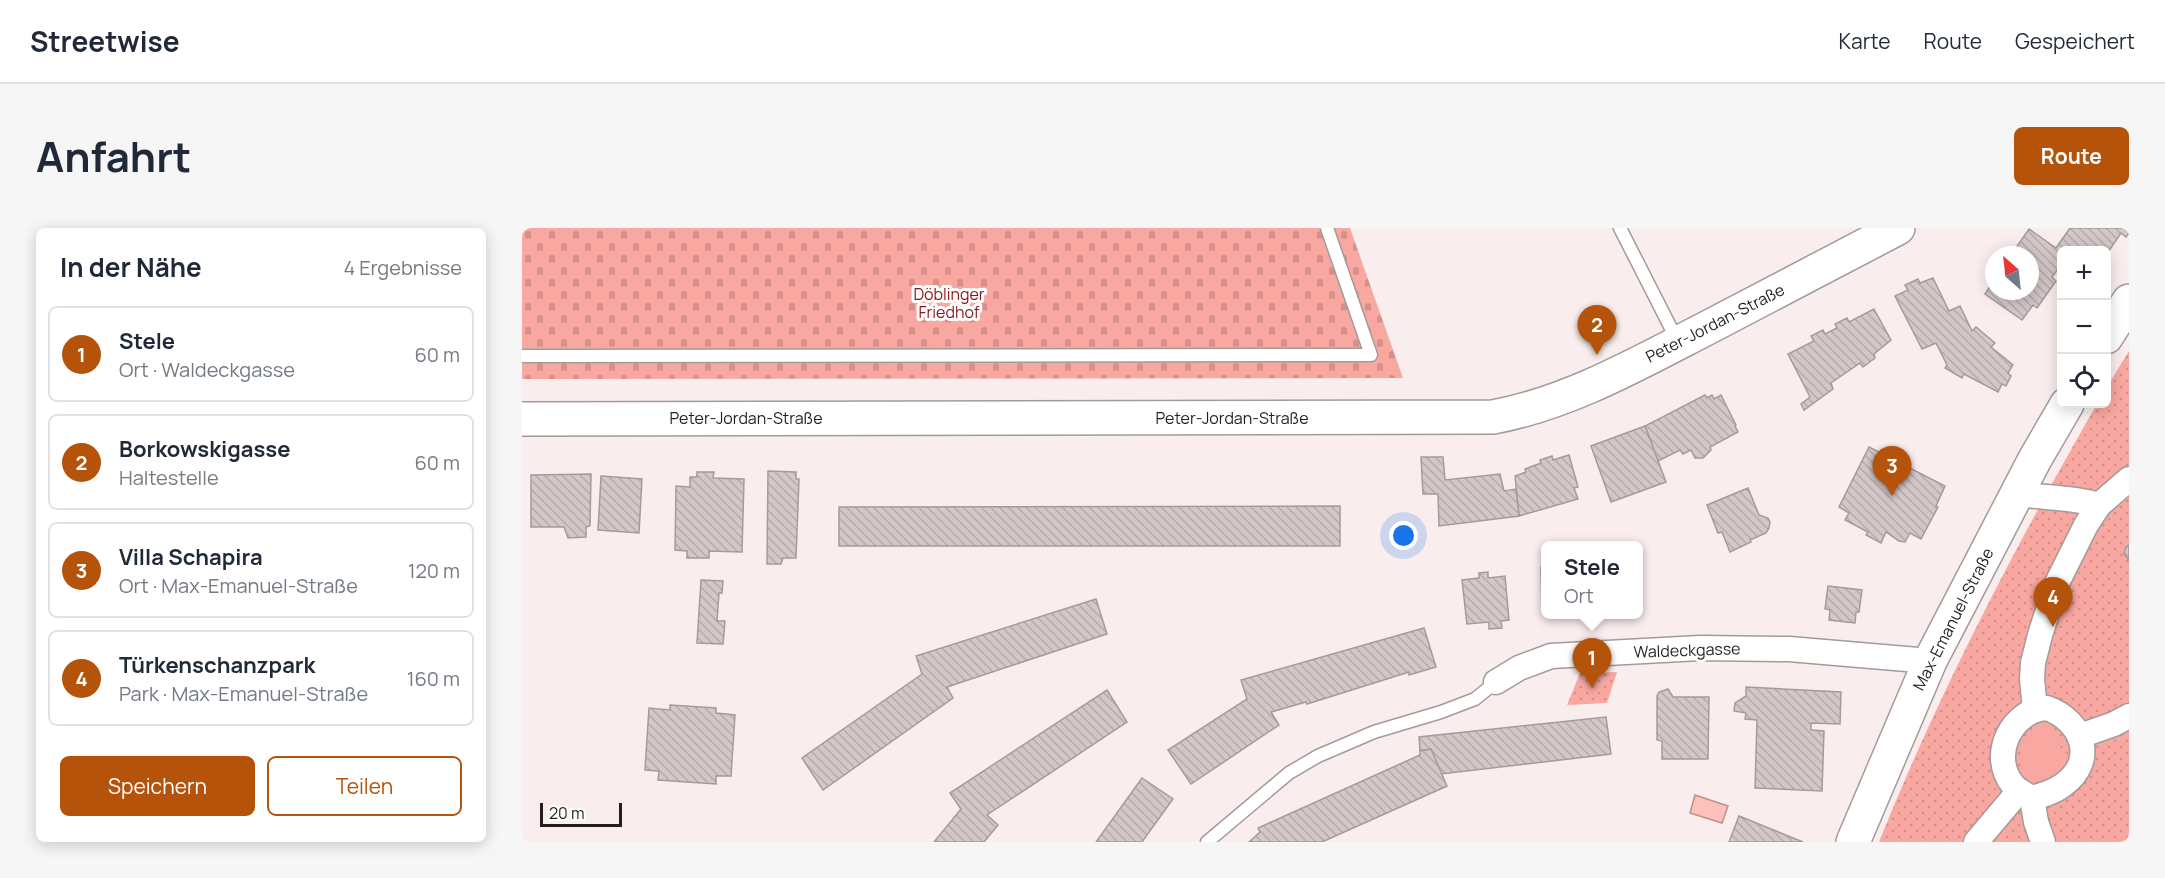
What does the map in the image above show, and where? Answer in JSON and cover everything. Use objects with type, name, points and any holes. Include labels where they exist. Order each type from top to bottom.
[{"type":"street","name":"Peter-Jordan-Straße","points":[[522,419],[1482,417],[1514,413],[1568,396],[1679,343],[1898,228]]},
{"type":"street","points":[[2111,329],[2129,301]]},
{"type":"street","name":"Max-Emanuel-Straße","points":[[1853,842],[1930,660],[2065,408]]},
{"type":"street","points":[[2035,709],[2033,663],[2056,585],[2086,525],[2099,505],[2129,479]]},
{"type":"street","points":[[2017,494],[2082,500],[2099,505]]},
{"type":"street","name":"Waldeckgasse","points":[[1496,682],[1519,668],[1551,656],[1618,652],[1700,648],[1789,649],[1930,660]]},
{"type":"street","points":[[1976,842],[2026,794],[2048,794],[2064,785],[2075,773],[2081,754],[2080,736],[2075,727],[2058,712],[2047,708],[2035,709],[2018,720],[2008,734],[2003,747],[2003,763],[2007,775],[2026,794],[2043,842]]},
{"type":"street","points":[[2080,736],[2129,716]]},
{"type":"lane","points":[[522,356],[1371,355],[1327,228]]},
{"type":"lane","points":[[1620,228],[1679,343]]},
{"type":"lane","name":"Waldeckgasse","points":[[1207,842],[1289,773],[1318,756],[1374,732],[1475,699],[1496,682]]},
{"type":"green space","name":"Döblinger Friedhof","points":[[522,228],[1350,228],[1403,378],[522,379]]},
{"type":"green space","points":[[2129,351],[2129,842],[1879,842],[1953,674],[2037,511],[2095,408],[2111,408],[2111,380]]},
{"type":"green space","points":[[1617,672],[1607,703],[1567,705],[1580,673]]},
{"type":"green space","points":[[2043,722],[2053,725],[2065,760],[2054,773],[2042,779],[2036,779],[2025,773],[2022,767],[2021,749],[2029,733]]},
{"type":"shaded area","points":[[1695,795],[1728,806],[1722,823],[1690,813]]},
{"type":"building","points":[[2070,228],[2129,228],[2126,237],[2121,233],[2111,248],[2057,246]]},
{"type":"building","points":[[2029,229],[2056,248],[2057,270],[2052,277],[2056,281],[2037,308],[2033,305],[2022,320],[1994,300],[2039,300],[2039,246],[2017,246]]},
{"type":"building","points":[[1933,278],[1949,311],[1960,306],[1972,331],[1976,327],[1995,343],[1991,347],[2013,365],[2008,373],[2011,376],[2006,386],[2002,384],[1998,392],[1964,374],[1962,378],[1945,368],[1947,365],[1936,343],[1922,349],[1895,296],[1908,290],[1905,285],[1918,279],[1920,283]]},
{"type":"building","points":[[1874,309],[1891,340],[1874,354],[1875,358],[1863,367],[1860,363],[1831,383],[1833,389],[1804,410],[1801,404],[1810,397],[1788,354],[1814,341],[1811,336],[1823,330],[1825,334],[1837,328],[1835,324],[1847,318],[1849,322]]},
{"type":"building","points":[[1705,395],[1707,398],[1712,395],[1714,399],[1721,395],[1738,432],[1710,447],[1711,450],[1703,458],[1695,458],[1691,450],[1683,454],[1680,450],[1658,461],[1645,426]]},
{"type":"building","points":[[1645,426],[1666,482],[1611,502],[1591,446]]},
{"type":"building","points":[[1869,447],[1945,486],[1936,506],[1938,507],[1921,539],[1910,533],[1905,542],[1899,541],[1886,532],[1881,543],[1866,535],[1868,532],[1845,520],[1849,513],[1839,507]]},
{"type":"building","points":[[1569,455],[1578,487],[1574,488],[1578,499],[1519,516],[1515,476],[1541,463],[1540,460],[1552,456],[1553,460]]},
{"type":"building","points":[[1421,457],[1443,457],[1445,480],[1500,474],[1504,491],[1516,489],[1519,516],[1439,526],[1438,494],[1423,494]]},
{"type":"building","points":[[768,471],[796,472],[796,479],[799,479],[796,558],[783,558],[781,564],[767,564]]},
{"type":"building","points":[[697,472],[714,472],[713,478],[744,479],[742,552],[709,551],[709,558],[687,558],[687,551],[675,550],[676,486],[690,487],[690,477],[697,477]]},
{"type":"building","points":[[591,474],[590,526],[586,527],[586,537],[568,538],[564,527],[531,527],[531,475]]},
{"type":"building","points":[[601,476],[642,479],[639,533],[598,530]]},
{"type":"building","points":[[1748,488],[1759,515],[1768,518],[1769,528],[1766,533],[1730,552],[1722,532],[1718,533],[1707,505]]},
{"type":"building","points":[[1340,506],[1340,546],[839,546],[839,507]]},
{"type":"building","points":[[2129,545],[2129,560],[2124,554]]},
{"type":"building","points":[[1488,572],[1488,578],[1505,576],[1509,620],[1501,621],[1502,628],[1489,629],[1489,622],[1467,624],[1462,580],[1479,578],[1479,573]]},
{"type":"building","points":[[701,580],[723,581],[722,593],[719,593],[717,621],[725,621],[723,644],[697,643]]},
{"type":"building","points":[[1828,586],[1862,590],[1855,623],[1829,620],[1830,610],[1825,609]]},
{"type":"building","points":[[1096,599],[1107,634],[947,687],[953,698],[823,790],[802,758],[922,674],[916,656]]},
{"type":"building","points":[[1424,628],[1436,667],[1409,675],[1409,672],[1307,704],[1306,702],[1271,712],[1279,725],[1191,784],[1168,750],[1247,699],[1241,680]]},
{"type":"building","points":[[1746,687],[1841,692],[1840,724],[1811,723],[1811,730],[1824,731],[1822,791],[1755,788],[1757,720],[1745,719],[1746,713],[1734,711],[1735,703],[1746,696]]},
{"type":"building","points":[[1668,689],[1673,697],[1709,697],[1708,759],[1662,759],[1662,741],[1657,740],[1657,696],[1659,692]]},
{"type":"building","points":[[1107,690],[1127,722],[987,815],[998,825],[984,842],[934,842],[961,809],[950,793]]},
{"type":"building","points":[[670,705],[716,708],[716,713],[735,715],[731,776],[716,776],[716,784],[658,780],[659,771],[645,770],[649,708],[670,710]]},
{"type":"building","points":[[1606,717],[1611,754],[1441,774],[1431,749],[1420,751],[1419,737]]},
{"type":"building","points":[[1431,749],[1447,786],[1322,842],[1249,842],[1260,832],[1258,828],[1420,755],[1420,751]]},
{"type":"building","points":[[1142,778],[1173,799],[1142,842],[1096,842]]},
{"type":"building","points":[[1739,816],[1803,842],[1729,842]]},
{"type":"place","name":"Borkowskigasse","points":[[1597,355]]},
{"type":"place","name":"Villa Schapira","points":[[1892,496]]},
{"type":"place","name":"Türkenschanzpark","points":[[2053,627]]},
{"type":"place","name":"Stele","points":[[1592,688]]}]
